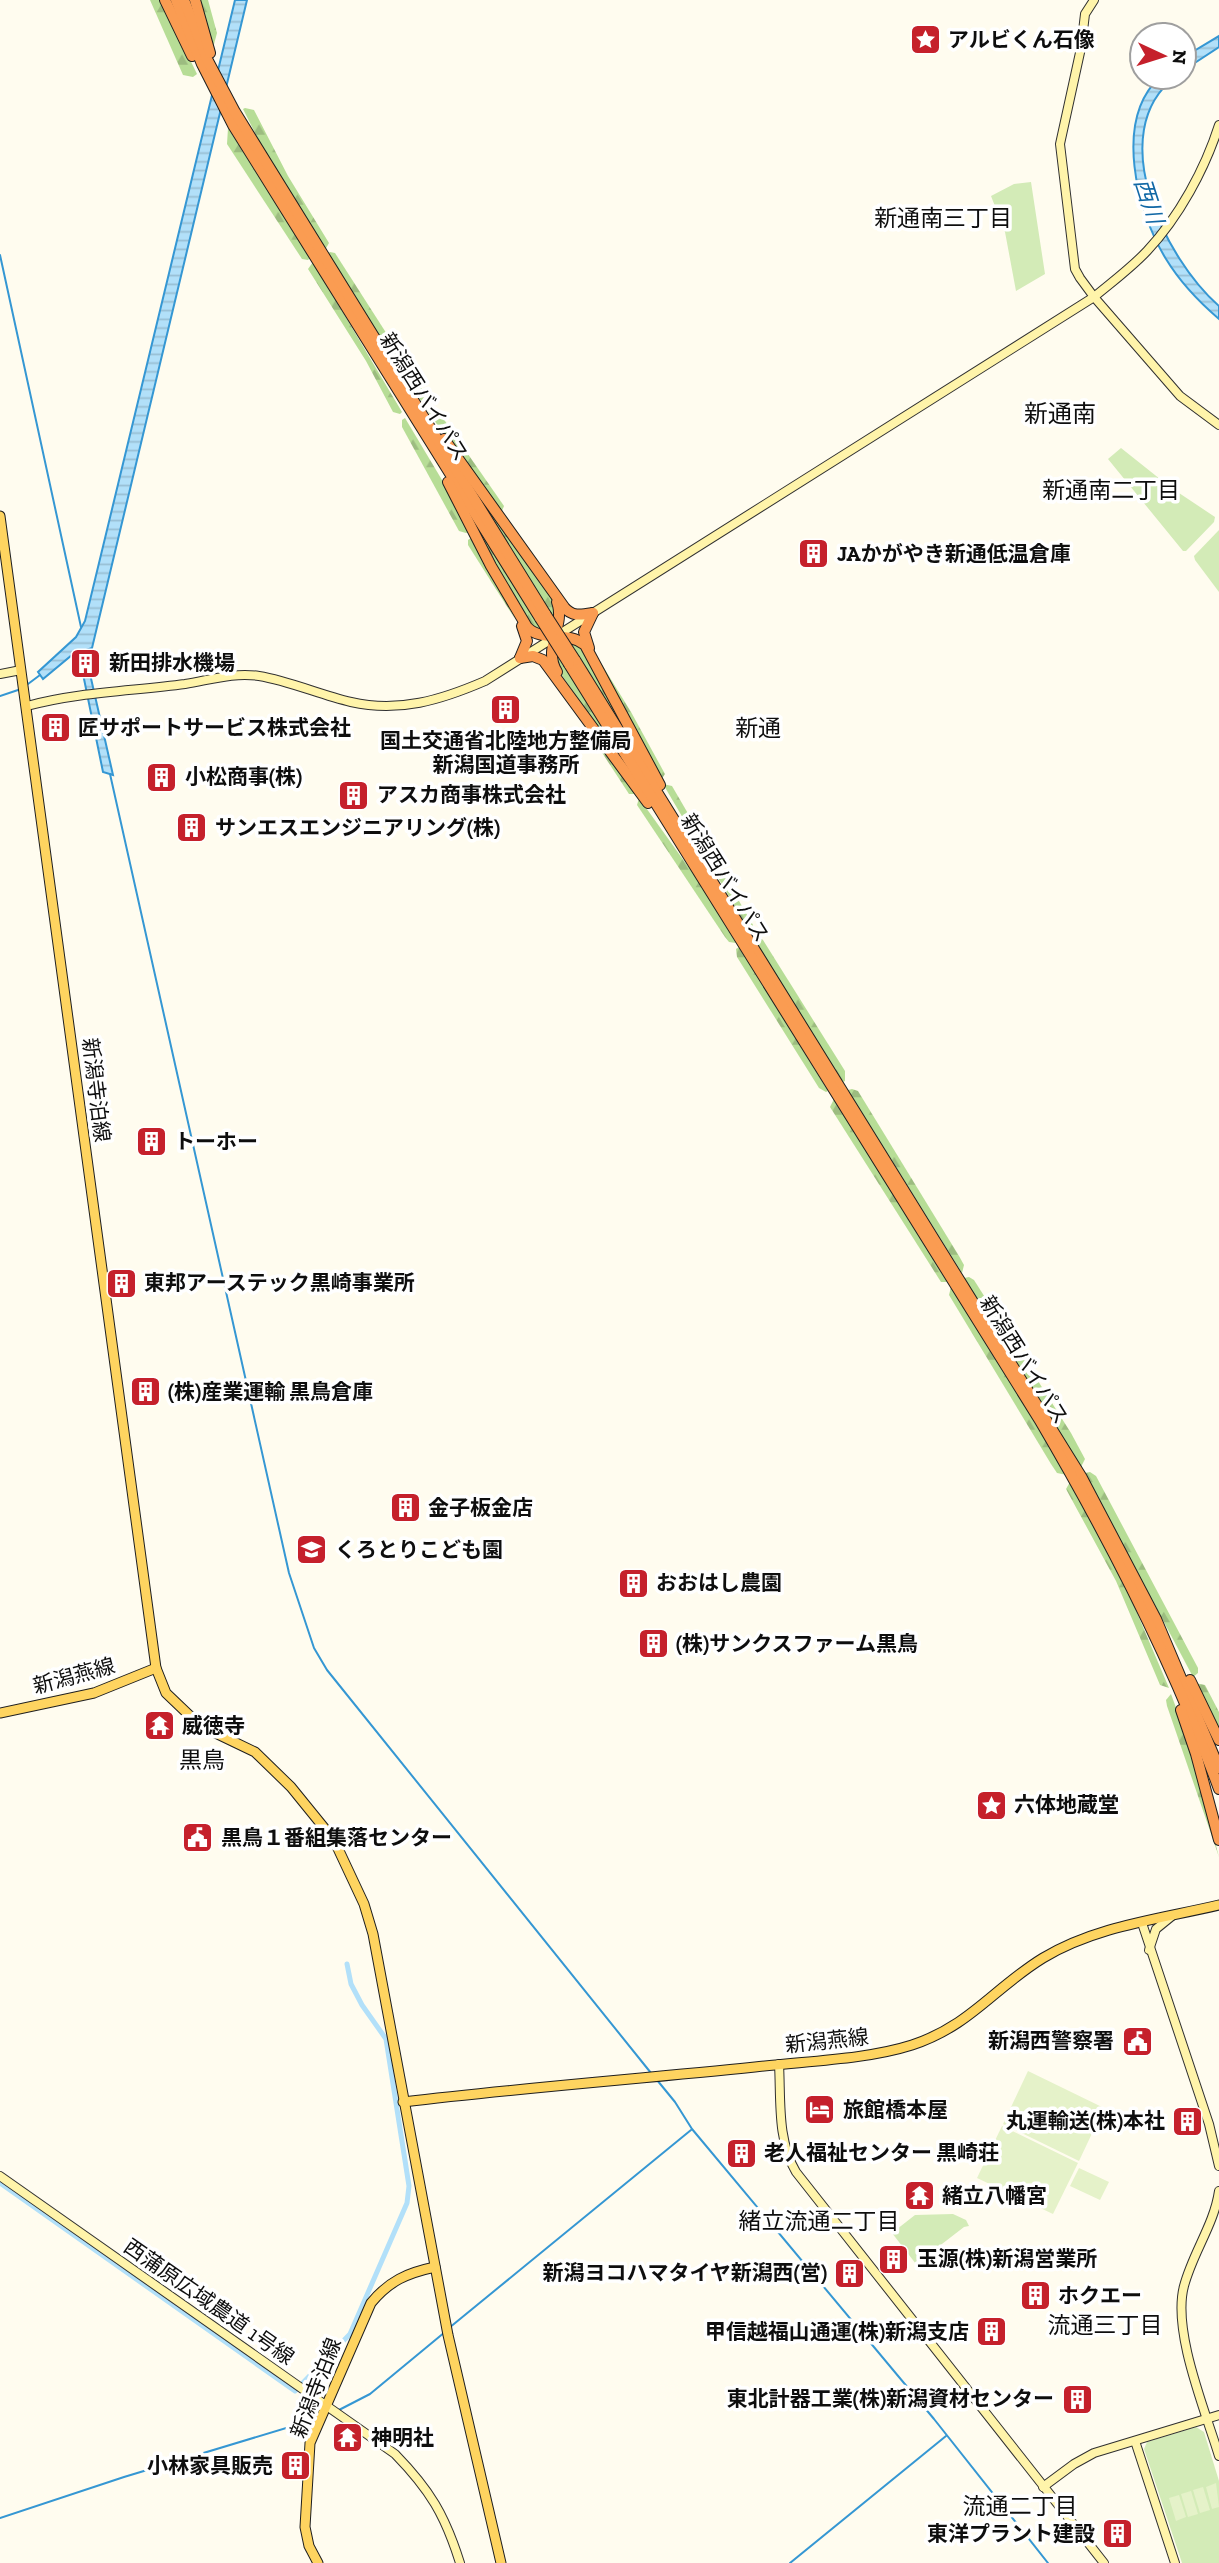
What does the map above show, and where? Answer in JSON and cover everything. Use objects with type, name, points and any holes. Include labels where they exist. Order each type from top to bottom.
[{"type":"highway","points":[[165,0],[204,61]]},
{"type":"highway","name":"新潟西バイパス","points":[[176,0],[229,107],[1039,1419],[1152,1620],[1219,1768]]},
{"type":"highway","name":"新潟西バイパス","points":[[184,0],[204,61]]},
{"type":"highway","points":[[195,0],[204,61]]},
{"type":"highway","name":"新潟西バイパス","points":[[229,107],[233,125],[406,397]]},
{"type":"highway","points":[[406,397],[568,612],[577,615],[593,612]]},
{"type":"highway","points":[[406,397],[517,612],[531,632],[545,636],[576,638],[590,652]]},
{"type":"highway","points":[[542,575],[560,611],[560,623],[552,651],[553,666],[568,694]]},
{"type":"highway","points":[[517,612],[527,641],[520,658]]},
{"type":"highway","points":[[593,612],[584,632],[590,652],[695,861]]},
{"type":"highway","points":[[520,658],[533,656],[543,660],[695,861]]},
{"type":"highway","points":[[1152,1620],[1179,1657],[1219,1740]]},
{"type":"highway","points":[[1152,1620],[1189,1733],[1219,1840]]},
{"type":"highway","name":"新潟西バイパス","points":[[1152,1620],[1219,1789]]},
{"type":"main road","name":"新潟寺泊線","points":[[0,516],[156,1668],[166,1693],[205,1728],[256,1752],[291,1787],[334,1840],[364,1904],[373,1934],[403,2102]]},
{"type":"main road","name":"新潟燕線","points":[[0,1713],[94,1693],[156,1668]]},
{"type":"main road","name":"新潟燕線","points":[[403,2102],[878,2054],[937,2036],[980,2009],[1011,1981],[1050,1954],[1089,1936],[1219,1905]]},
{"type":"main road","points":[[403,2102],[448,2335],[501,2563]]},
{"type":"main road","name":"新潟寺泊線","points":[[318,2563],[309,2546],[305,2527],[310,2443],[318,2421],[329,2408],[371,2303],[395,2280],[435,2267]]},
{"type":"street","points":[[1094,0],[1083,22],[1081,48],[1059,153],[1075,268],[1094,297],[1181,396],[1219,425]]},
{"type":"street","points":[[27,706],[85,695],[188,684],[233,675],[259,676],[353,703],[414,705],[447,697],[485,681],[1094,297],[1152,246],[1165,229],[1188,194],[1219,125]]},
{"type":"street","points":[[0,674],[22,673]]},
{"type":"street","points":[[1149,1950],[1156,1929],[1172,1916]]},
{"type":"street","points":[[1142,1923],[1219,2157],[1219,2166]]},
{"type":"street","points":[[779,2064],[784,2140],[796,2172],[1104,2563]]},
{"type":"street","name":"西蒲原広域農道 1号線","points":[[0,2176],[395,2454],[426,2488],[440,2511],[460,2563]]},
{"type":"street","points":[[1219,2190],[1214,2214],[1185,2283],[1181,2312],[1185,2344],[1219,2456]]},
{"type":"street","points":[[1043,2487],[1080,2460],[1219,2415]]},
{"type":"street","points":[[1135,2441],[1175,2563]]},
{"type":"green space","points":[[150,0],[161,0],[197,74],[193,77],[183,75]]},
{"type":"green space","points":[[197,0],[208,0],[217,33],[213,48]]},
{"type":"green space","points":[[243,109],[254,110],[288,176],[329,243],[325,250],[269,161]]},
{"type":"green space","points":[[228,128],[304,248],[310,258],[308,260],[302,259],[227,144]]},
{"type":"green space","points":[[1031,182],[1045,274],[1016,291],[1005,232],[991,196],[1014,184]]},
{"type":"green space","points":[[335,253],[424,392],[421,401],[327,254]]},
{"type":"green space","points":[[313,262],[402,412],[400,414],[393,412],[366,361],[308,269]]},
{"type":"green space","points":[[424,406],[436,408],[504,506],[500,513]]},
{"type":"green space","points":[[405,418],[448,490],[469,532],[459,531],[402,427],[402,420]]},
{"type":"green space","points":[[1121,448],[1170,487],[1215,517],[1214,522],[1186,551],[1183,551],[1108,459]]},
{"type":"green space","points":[[466,476],[539,576],[556,606],[557,623]]},
{"type":"green space","points":[[457,494],[544,634],[529,627]]},
{"type":"green space","points":[[1219,530],[1219,592],[1194,556]]},
{"type":"green space","points":[[472,537],[515,619],[468,545],[468,540]]},
{"type":"green space","points":[[567,639],[581,645],[645,765]]},
{"type":"green space","points":[[554,650],[635,780],[556,667]]},
{"type":"green space","points":[[593,650],[665,774],[661,780]]},
{"type":"green space","points":[[554,679],[636,794],[629,794]]},
{"type":"green space","points":[[663,784],[672,786],[753,925],[751,934]]},
{"type":"green space","points":[[639,798],[697,879],[736,943],[729,942],[725,937],[637,805]]},
{"type":"green space","points":[[753,938],[763,940],[845,1071],[845,1081],[843,1082]]},
{"type":"green space","points":[[739,947],[828,1091],[819,1088],[737,957],[736,949]]},
{"type":"green space","points":[[848,1090],[858,1091],[959,1256],[964,1265],[962,1273]]},
{"type":"green space","points":[[834,1099],[947,1282],[941,1282],[830,1107]]},
{"type":"green space","points":[[964,1278],[974,1280],[1071,1433],[1085,1459],[1081,1467]]},
{"type":"green space","points":[[951,1287],[1067,1475],[1057,1473],[1051,1464],[949,1295]]},
{"type":"green space","points":[[1090,1472],[1096,1476],[1198,1668],[1198,1673],[1193,1677],[1085,1473]]},
{"type":"green space","points":[[1070,1482],[1120,1573],[1169,1688],[1160,1685],[1116,1581],[1066,1489]]},
{"type":"green space","points":[[1195,1683],[1205,1685],[1219,1712],[1219,1731]]},
{"type":"green space","points":[[1171,1694],[1189,1743],[1219,1857],[1167,1706],[1166,1700]]},
{"type":"green space","points":[[1028,2071],[1104,2108],[1079,2161],[1003,2124]]},
{"type":"green space","points":[[1002,2126],[1078,2163],[1053,2214],[977,2178]]},
{"type":"green space","points":[[1079,2168],[1109,2182],[1100,2200],[1070,2186]]},
{"type":"green space","points":[[953,2214],[966,2220],[969,2226],[964,2227],[916,2264],[892,2233],[915,2215]]},
{"type":"green space","points":[[1196,2427],[1204,2432],[1219,2481],[1219,2563],[1182,2563],[1144,2449],[1147,2442]]},
{"type":"green space","points":[[1216,2483],[1219,2507],[1212,2509],[1206,2487]]},
{"type":"green space","points":[[1203,2487],[1210,2510],[1200,2513],[1193,2490]]},
{"type":"green space","points":[[1191,2491],[1198,2514],[1188,2517],[1181,2494]]},
{"type":"green space","points":[[1179,2495],[1186,2517],[1176,2521],[1169,2498]]},
{"type":"water","points":[[235,0],[247,0],[92,648],[72,655],[43,679],[38,672],[76,637],[85,621]]},
{"type":"water","points":[[1219,36],[1219,47],[1198,61],[1198,49]]},
{"type":"water","name":"西川","points":[[1149,91],[1163,91],[1154,101],[1144,130],[1143,162],[1150,195],[1162,228],[1179,258],[1219,306],[1219,319],[1177,276],[1155,239],[1146,217],[1134,166],[1134,141],[1137,117]]},
{"type":"water","points":[[83,674],[90,674],[113,775],[103,772]]},
{"type":"waterway","points":[[0,255],[81,627]]},
{"type":"waterway","points":[[85,651],[87,674]]},
{"type":"waterway","points":[[28,684],[40,675]]},
{"type":"waterway","points":[[0,696],[21,689]]},
{"type":"waterway","points":[[110,774],[289,1573],[314,1648],[327,1670],[651,2073]]},
{"type":"waterway","points":[[0,2183],[295,2391],[350,2334],[407,2203],[409,2186],[386,2039],[351,1984],[347,1964]]},
{"type":"waterway","points":[[657,2080],[692,2129],[934,2419],[1048,2563]]},
{"type":"waterway","points":[[449,2328],[691,2130]]},
{"type":"waterway","points":[[337,2411],[370,2394],[445,2332]]},
{"type":"waterway","points":[[0,2518],[316,2419]]},
{"type":"waterway","points":[[790,2563],[946,2436]]},
{"type":"place","name":"アルビくん石像","points":[[925,40]]},
{"type":"place","name":"JAかがやき新通低温倉庫","points":[[814,554]]},
{"type":"place","name":"新田排水機場","points":[[86,663]]},
{"type":"place","name":"国土交通省北陸地方整備局 新潟国道事務所","points":[[506,709]]},
{"type":"place","name":"匠サポートサービス株式会社","points":[[55,728]]},
{"type":"place","name":"小松商事(株)","points":[[162,777]]},
{"type":"place","name":"アスカ商事株式会社","points":[[354,795]]},
{"type":"place","name":"サンエスエンジニアリング(株)","points":[[192,828]]},
{"type":"place","name":"トーホー","points":[[151,1142]]},
{"type":"place","name":"東邦アーステック黒崎事業所","points":[[121,1283]]},
{"type":"place","name":"(株)産業運輸 黒鳥倉庫","points":[[145,1392]]},
{"type":"place","name":"金子板金店","points":[[405,1508]]},
{"type":"place","name":"くろとりこども園","points":[[312,1550]]},
{"type":"place","name":"おおはし農園","points":[[633,1583]]},
{"type":"place","name":"(株)サンクスファーム黒鳥","points":[[653,1644]]},
{"type":"place","name":"威徳寺","points":[[159,1726]]},
{"type":"place","name":"六体地蔵堂","points":[[991,1805]]},
{"type":"place","name":"黒鳥１番組集落センター","points":[[198,1838]]},
{"type":"place","name":"新潟西警察署","points":[[1137,2041]]},
{"type":"place","name":"旅館橋本屋","points":[[820,2110]]},
{"type":"place","name":"丸運輸送(株)本社","points":[[1188,2121]]},
{"type":"place","name":"老人福祉センター 黒崎荘","points":[[741,2153]]},
{"type":"place","name":"緒立八幡宮","points":[[919,2196]]},
{"type":"place","name":"玉源(株)新潟営業所","points":[[894,2259]]},
{"type":"place","name":"新潟ヨコハマタイヤ新潟西(営)","points":[[850,2273]]},
{"type":"place","name":"ホクエー","points":[[1035,2296]]},
{"type":"place","name":"甲信越福山通運(株)新潟支店","points":[[992,2332]]},
{"type":"place","name":"東北計器工業(株)新潟資材センター","points":[[1077,2399]]},
{"type":"place","name":"神明社","points":[[348,2438]]},
{"type":"place","name":"小林家具販売","points":[[296,2466]]},
{"type":"place","name":"東洋プラント建設","points":[[1118,2534]]},
{"type":"district","name":"新通南三丁目","points":[[943,218]]},
{"type":"district","name":"新通南","points":[[1060,414]]},
{"type":"district","name":"新通南二丁目","points":[[1111,490]]},
{"type":"district","name":"新通","points":[[758,728]]},
{"type":"district","name":"黒鳥","points":[[202,1760]]},
{"type":"district","name":"緒立流通二丁目","points":[[819,2221]]},
{"type":"district","name":"流通三丁目","points":[[1105,2325]]},
{"type":"district","name":"流通二丁目","points":[[1020,2506]]}]
